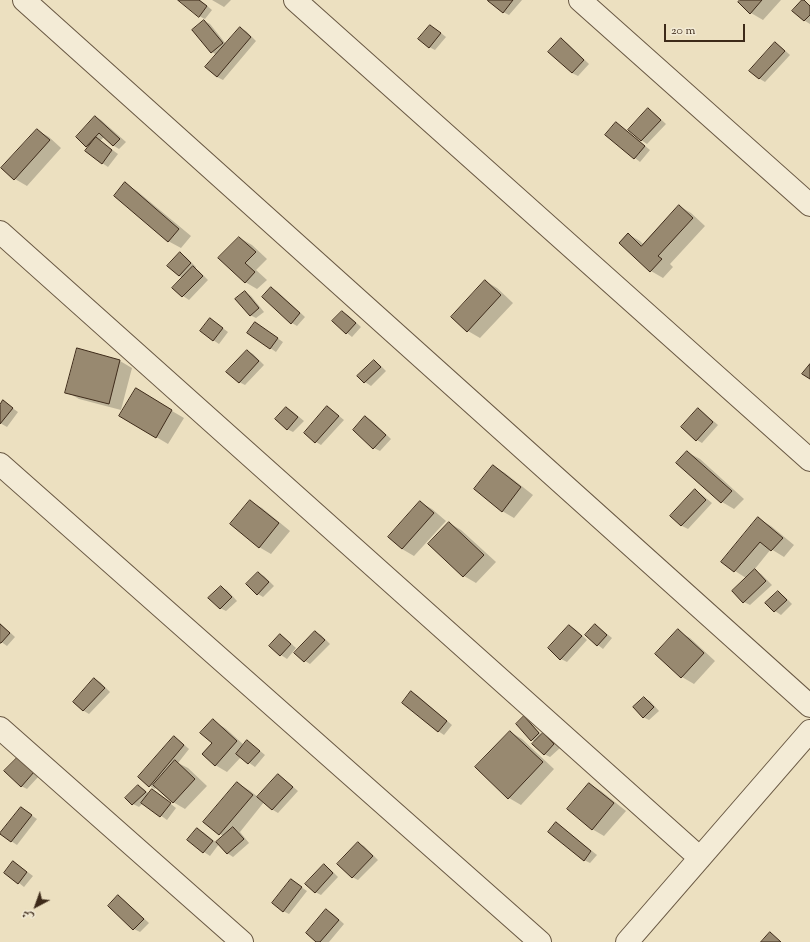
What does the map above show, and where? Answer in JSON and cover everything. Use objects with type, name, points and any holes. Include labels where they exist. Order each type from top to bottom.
[{"type":"street","points":[[24,0],[810,706]]},
{"type":"street","points":[[294,0],[810,460]]},
{"type":"street","points":[[580,0],[810,205]]},
{"type":"street","points":[[0,232],[700,858]]},
{"type":"street","points":[[0,464],[540,942]]},
{"type":"street","points":[[0,728],[242,942]]},
{"type":"street","points":[[626,942],[810,731]]},
{"type":"building","points":[[178,0],[199,0],[207,6],[199,17]]},
{"type":"building","points":[[488,0],[513,0],[503,13]]},
{"type":"building","points":[[740,0],[762,0],[750,14],[738,2]]},
{"type":"building","points":[[802,0],[810,6],[810,15],[804,21],[792,11]]},
{"type":"building","points":[[204,20],[223,43],[211,53],[192,30]]},
{"type":"building","points":[[430,25],[441,33],[429,48],[418,39]]},
{"type":"building","points":[[240,27],[251,37],[217,77],[205,67]]},
{"type":"building","points":[[561,38],[584,60],[572,73],[548,52]]},
{"type":"building","points":[[775,42],[785,51],[759,79],[749,71]]},
{"type":"building","points":[[648,108],[661,120],[641,141],[628,130]]},
{"type":"building","points":[[95,116],[120,139],[113,146],[99,133],[86,147],[76,137]]},
{"type":"building","points":[[616,122],[645,146],[634,159],[605,135]]},
{"type":"building","points":[[37,129],[50,140],[14,180],[1,168]]},
{"type":"building","points":[[96,137],[112,150],[102,164],[85,151]]},
{"type":"building","points":[[125,182],[179,229],[168,242],[114,196]]},
{"type":"building","points":[[679,205],[693,218],[658,256],[662,259],[650,272],[619,243],[628,233],[641,246]]},
{"type":"building","points":[[239,237],[256,252],[245,263],[255,272],[245,283],[218,258]]},
{"type":"building","points":[[180,252],[191,263],[179,276],[167,266]]},
{"type":"building","points":[[193,266],[203,276],[182,297],[172,288]]},
{"type":"building","points":[[485,280],[501,295],[467,332],[451,317]]},
{"type":"building","points":[[271,287],[300,313],[291,324],[262,297]]},
{"type":"building","points":[[245,291],[259,308],[250,316],[235,299]]},
{"type":"building","points":[[342,311],[356,323],[346,334],[332,321]]},
{"type":"building","points":[[210,318],[223,328],[213,341],[200,331]]},
{"type":"building","points":[[255,322],[278,338],[270,349],[247,333]]},
{"type":"building","points":[[77,348],[120,360],[109,404],[65,393]]},
{"type":"building","points":[[247,350],[259,361],[239,383],[226,372]]},
{"type":"building","points":[[374,360],[381,367],[364,383],[357,376]]},
{"type":"building","points":[[810,364],[810,379],[802,374]]},
{"type":"building","points":[[136,388],[172,410],[156,438],[119,416]]},
{"type":"building","points":[[3,400],[13,408],[0,424],[0,405]]},
{"type":"building","points":[[327,406],[339,416],[315,443],[304,433]]},
{"type":"building","points":[[286,407],[298,417],[287,430],[275,419]]},
{"type":"building","points":[[698,408],[713,422],[696,441],[681,427]]},
{"type":"building","points":[[365,416],[386,435],[373,449],[353,430]]},
{"type":"building","points":[[687,451],[732,491],[721,503],[676,463]]},
{"type":"building","points":[[493,465],[521,487],[502,512],[474,489]]},
{"type":"building","points":[[695,489],[706,500],[681,526],[670,516]]},
{"type":"building","points":[[250,500],[279,523],[259,548],[230,524]]},
{"type":"building","points":[[420,501],[434,513],[402,549],[388,537]]},
{"type":"building","points":[[758,517],[783,538],[771,551],[760,542],[734,572],[721,562]]},
{"type":"building","points":[[449,522],[484,555],[463,577],[428,544]]},
{"type":"building","points":[[755,569],[766,581],[743,603],[732,591]]},
{"type":"building","points":[[258,572],[269,582],[257,595],[246,584]]},
{"type":"building","points":[[221,586],[232,597],[220,609],[208,598]]},
{"type":"building","points":[[778,591],[787,600],[774,612],[765,603]]},
{"type":"building","points":[[0,624],[10,633],[1,643],[0,643]]},
{"type":"building","points":[[595,624],[607,635],[597,646],[585,635]]},
{"type":"building","points":[[569,625],[582,636],[560,660],[548,648]]},
{"type":"building","points":[[678,629],[704,653],[681,678],[655,654]]},
{"type":"building","points":[[315,631],[325,640],[304,662],[294,653]]},
{"type":"building","points":[[280,634],[291,644],[280,656],[269,646]]},
{"type":"building","points":[[94,678],[105,688],[83,711],[73,702]]},
{"type":"building","points":[[411,691],[447,721],[438,732],[402,703]]},
{"type":"building","points":[[644,697],[654,707],[643,718],[633,707]]},
{"type":"building","points":[[524,716],[539,733],[531,741],[516,724]]},
{"type":"building","points":[[213,719],[237,741],[215,766],[202,754],[212,743],[200,733]]},
{"type":"building","points":[[510,731],[543,762],[508,799],[475,767]]},
{"type":"building","points":[[543,733],[554,744],[544,755],[532,744]]},
{"type":"building","points":[[174,736],[184,745],[149,787],[138,777]]},
{"type":"building","points":[[247,740],[260,751],[248,764],[236,754]]},
{"type":"building","points":[[18,757],[34,772],[21,787],[4,771]]},
{"type":"building","points":[[175,760],[195,779],[173,803],[153,785]]},
{"type":"building","points":[[278,774],[293,787],[272,810],[257,797]]},
{"type":"building","points":[[237,782],[253,795],[219,835],[203,822]]},
{"type":"building","points":[[589,783],[614,803],[592,830],[567,809]]},
{"type":"building","points":[[138,785],[146,792],[132,805],[125,798]]},
{"type":"building","points":[[152,789],[171,803],[160,817],[141,803]]},
{"type":"building","points":[[21,807],[32,815],[11,842],[0,833]]},
{"type":"building","points":[[556,822],[591,851],[584,861],[548,832]]},
{"type":"building","points":[[233,827],[244,839],[227,854],[216,842]]},
{"type":"building","points":[[197,828],[213,841],[203,853],[187,840]]},
{"type":"building","points":[[358,842],[373,856],[352,878],[337,864]]},
{"type":"building","points":[[13,861],[27,872],[18,884],[4,873]]},
{"type":"building","points":[[324,864],[333,873],[315,893],[305,884]]},
{"type":"building","points":[[291,879],[302,887],[283,912],[272,903]]},
{"type":"building","points":[[118,895],[144,919],[133,930],[108,906]]},
{"type":"building","points":[[326,909],[339,920],[320,942],[316,942],[306,933]]},
{"type":"building","points":[[770,932],[781,942],[761,942]]}]
